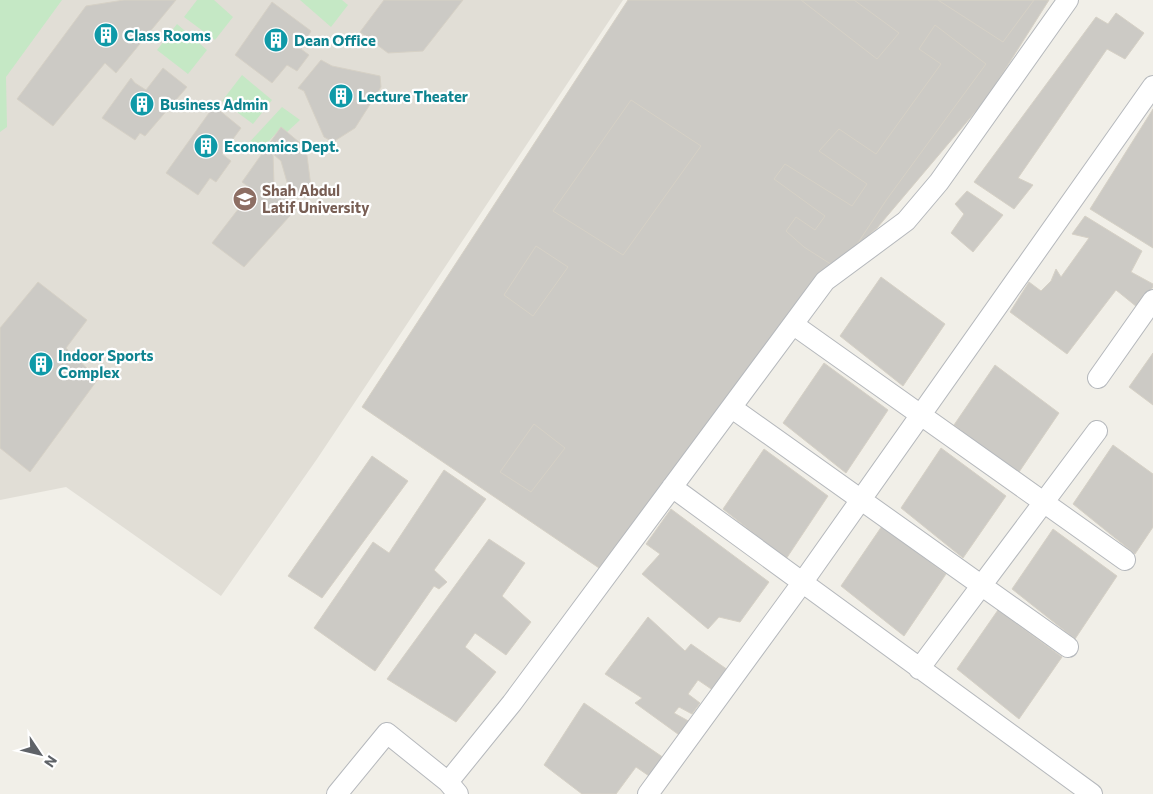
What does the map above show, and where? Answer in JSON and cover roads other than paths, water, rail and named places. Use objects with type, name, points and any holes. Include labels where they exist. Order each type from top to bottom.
[{"type":"street","points":[[337,794],[387,733],[453,788],[512,704],[825,281],[906,220],[939,182],[1068,0]]},
{"type":"street","points":[[648,794],[802,583],[920,413],[1153,86]]},
{"type":"street","points":[[1098,378],[1153,300]]},
{"type":"street","points":[[794,325],[1124,560]]},
{"type":"street","points":[[732,408],[1068,647]]},
{"type":"street","points":[[919,669],[1097,431]]},
{"type":"street","points":[[672,487],[1092,794]]},
{"type":"place","name":"Class Rooms","points":[[106,35]]},
{"type":"place","name":"Dean Office","points":[[276,40]]},
{"type":"place","name":"Lecture Theater","points":[[341,96]]},
{"type":"place","name":"Business Admin","points":[[142,104]]},
{"type":"place","name":"Economics Dept.","points":[[206,146]]},
{"type":"place","name":"Shah Abdul Latif University","points":[[245,199]]},
{"type":"place","name":"Indoor Sports Complex","points":[[41,364]]}]
